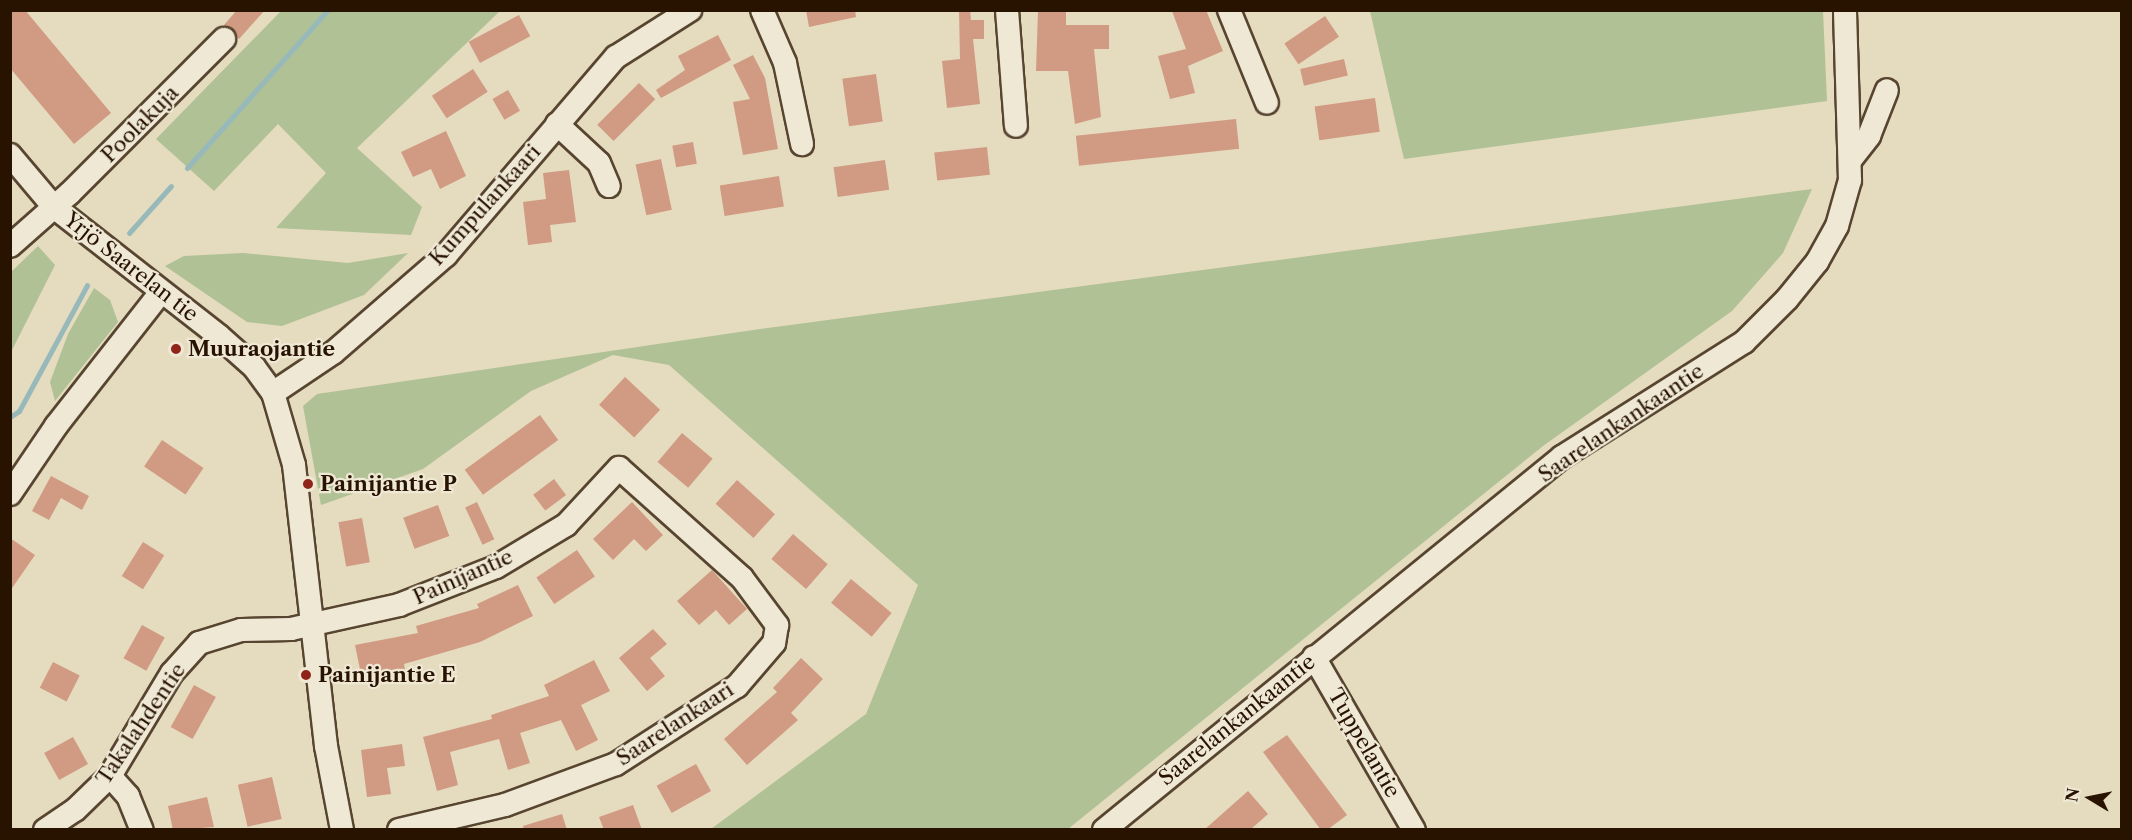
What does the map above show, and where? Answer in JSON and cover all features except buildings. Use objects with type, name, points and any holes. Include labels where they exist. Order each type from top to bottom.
[{"type":"street","name":"Kumpulankaari","points":[[273,393],[334,352],[446,255],[616,57],[690,10]]},
{"type":"street","points":[[762,10],[785,63],[802,144]]},
{"type":"street","points":[[1007,10],[1016,126]]},
{"type":"street","points":[[1229,10],[1267,103]]},
{"type":"street","name":"Saarelankankaantie","points":[[1104,830],[1562,457],[1744,342],[1817,262],[1837,226],[1852,158],[1845,10]]},
{"type":"street","name":"Poolakuja","points":[[10,246],[54,207],[224,39]]},
{"type":"street","points":[[1852,158],[1869,136],[1887,90]]},
{"type":"street","points":[[557,124],[599,163],[609,186]]},
{"type":"street","name":"Yrjö Saarelan tie","points":[[10,155],[54,207],[254,367],[273,393],[294,465],[326,746],[342,830]]},
{"type":"street","points":[[10,494],[56,426],[161,292]]},
{"type":"street","name":"Painijantie","points":[[313,624],[399,605],[496,567],[566,525],[619,468]]},
{"type":"street","name":"Saarelankaari","points":[[399,830],[505,805],[616,764],[737,686],[774,643],[777,625],[742,578],[619,468]]},
{"type":"street","name":"Takalahdentie","points":[[45,830],[75,810],[110,776],[172,673],[199,643],[241,630],[313,624]]},
{"type":"street","name":"Tuppelantie","points":[[1314,657],[1414,830]]},
{"type":"street","points":[[110,776],[128,796],[142,830]]},
{"type":"green space","points":[[281,11],[500,11],[357,148],[422,207],[411,235],[276,228],[326,173],[278,124],[214,191],[156,139]]},
{"type":"green space","points":[[1370,11],[1823,11],[1827,101],[1404,159]]},
{"type":"green space","points":[[1812,189],[1783,253],[1732,311],[1543,446],[1068,829],[711,829],[866,714],[918,585],[669,365],[613,355],[531,391],[423,469],[321,505],[303,406],[317,394],[760,329]]},
{"type":"green space","points":[[38,246],[55,265],[11,352],[11,272]]},
{"type":"green space","points":[[243,253],[348,263],[408,253],[364,295],[282,326],[247,322],[165,266],[184,256]]},
{"type":"green space","points":[[94,288],[110,300],[118,322],[55,401],[50,382],[68,334]]},
{"type":"waterway","points":[[187,168],[328,10]]},
{"type":"waterway","points":[[129,233],[171,186]]},
{"type":"waterway","points":[[10,417],[19,411],[87,285]]},
{"type":"place","name":"Muuraojantie","points":[[176,349]]},
{"type":"place","name":"Painijantie P","points":[[308,484]]},
{"type":"place","name":"Painijantie E","points":[[306,675]]}]
